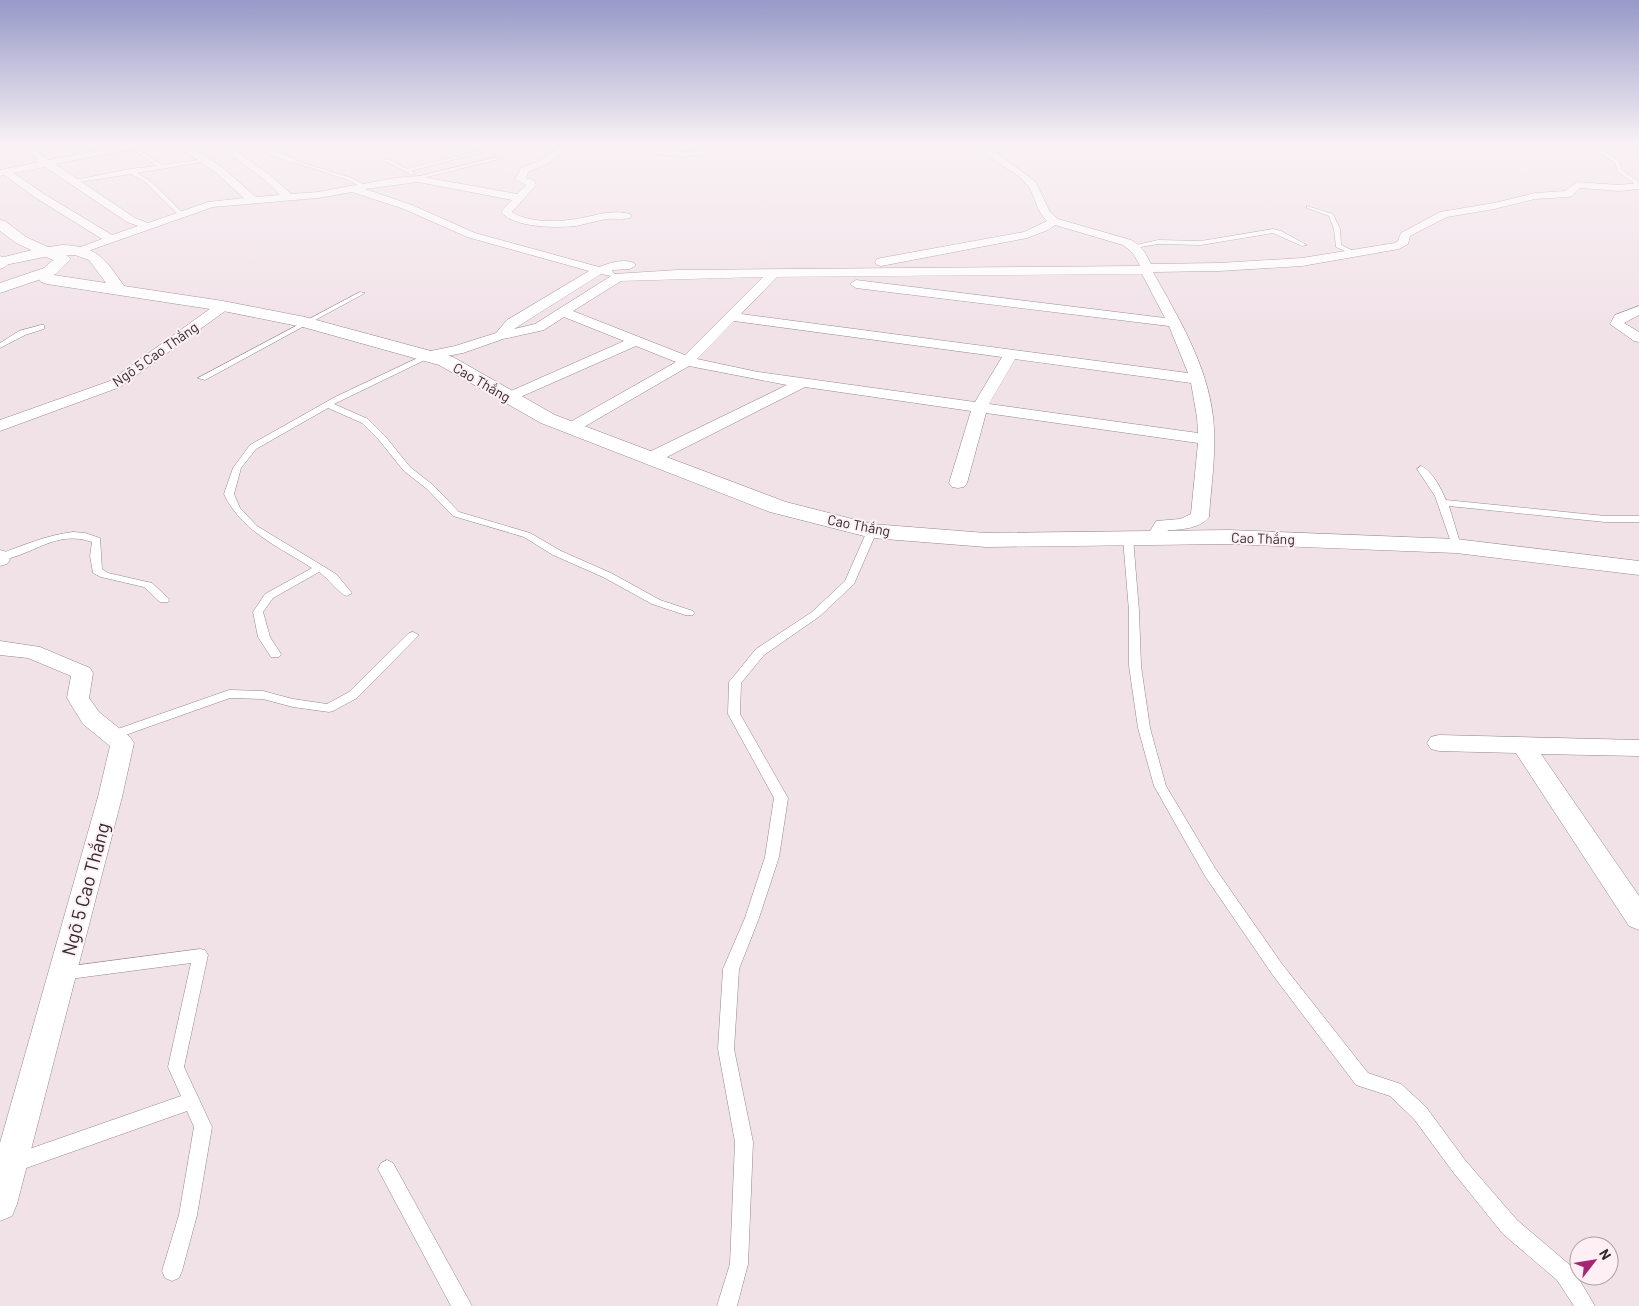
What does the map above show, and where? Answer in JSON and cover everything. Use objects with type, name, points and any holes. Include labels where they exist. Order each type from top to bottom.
[{"type":"main road","points":[[0,224],[21,240],[63,259],[50,271],[0,288]]},
{"type":"main road","points":[[1,262],[50,252],[88,254],[118,289]]},
{"type":"main road","name":"Cao Thắng","points":[[0,279],[17,282],[47,279],[73,272],[86,265],[88,254]]},
{"type":"main road","name":"Cao Thắng","points":[[47,279],[222,306],[305,322],[446,361],[548,419],[778,507],[872,531],[986,540],[1229,537],[1456,546],[1639,568]]},
{"type":"street","points":[[56,206],[112,240]]},
{"type":"street","points":[[110,206],[131,220],[149,227]]},
{"type":"street","points":[[88,254],[112,240],[207,206]]},
{"type":"street","points":[[405,206],[470,235],[603,270],[618,277],[1145,266]]},
{"type":"street","points":[[512,206],[506,212],[512,218],[556,224],[583,221],[601,215],[626,216]]},
{"type":"street","points":[[1040,206],[1054,221],[1116,238],[1135,246],[1142,253],[1145,266],[1192,360],[1202,397],[1206,439],[1200,516],[1182,524],[1162,525],[1155,538]]},
{"type":"street","points":[[499,336],[512,323],[613,266],[651,264],[864,266],[933,263],[1219,267],[1293,263],[1399,246],[1404,242],[1405,235],[1435,217],[1494,206]]},
{"type":"street","points":[[864,266],[1021,236],[1037,232],[1054,221]]},
{"type":"street","points":[[571,428],[687,361],[774,273]]},
{"type":"street","points":[[774,273],[1174,323]]},
{"type":"street","points":[[426,356],[476,345],[499,336],[539,327],[618,277]]},
{"type":"street","name":"Ngõ 5 Cao Thắng","points":[[0,426],[115,384],[222,306]]},
{"type":"street","points":[[1639,310],[1620,318],[1616,324],[1639,338]]},
{"type":"street","points":[[562,312],[687,361],[758,376],[1206,439]]},
{"type":"street","points":[[731,317],[1197,379]]},
{"type":"street","points":[[508,397],[635,341]]},
{"type":"street","points":[[958,484],[980,407],[1011,354]]},
{"type":"street","points":[[650,458],[804,382]]},
{"type":"street","points":[[1,649],[32,652],[82,673],[78,698],[91,718],[113,735]]},
{"type":"street","name":"Ngõ 5 Cao Thắng","points":[[0,1204],[122,743],[113,735]]},
{"type":"street","points":[[1439,743],[1639,748]]},
{"type":"street","points":[[1523,745],[1639,918]]},
{"type":"lane","points":[[172,206],[182,215]]},
{"type":"lane","points":[[1309,207],[1331,215],[1337,228],[1338,246],[1356,254]]},
{"type":"lane","points":[[1135,246],[1158,242],[1201,243],[1272,231],[1279,232],[1304,245]]},
{"type":"lane","points":[[202,378],[362,293]]},
{"type":"lane","points":[[0,346],[41,326]]},
{"type":"lane","points":[[347,593],[332,576],[254,528],[236,509],[229,494],[237,468],[253,447],[329,405],[426,356]]},
{"type":"lane","points":[[329,405],[365,421],[382,438],[407,469],[430,487],[456,514],[527,535],[557,553],[606,575],[656,602],[690,613]]},
{"type":"lane","points":[[1421,469],[1445,503],[1456,546]]},
{"type":"lane","points":[[1445,503],[1605,519],[1639,519]]},
{"type":"lane","points":[[728,1306],[739,1264],[744,1142],[726,1049],[731,968],[752,918],[772,857],[781,798],[734,714],[735,682],[760,652],[816,614],[850,582],[872,531]]},
{"type":"lane","points":[[0,558],[66,534],[85,534],[97,540],[95,556],[97,571],[105,575],[148,585],[164,600]]},
{"type":"lane","points":[[1128,538],[1134,611],[1135,666],[1144,728],[1160,786],[1210,872],[1277,969],[1338,1045],[1362,1079],[1395,1090],[1420,1113],[1458,1166],[1510,1227],[1564,1273],[1585,1306]]},
{"type":"lane","points":[[275,654],[264,637],[258,612],[269,596],[319,568]]},
{"type":"lane","points":[[113,735],[229,694],[262,695],[292,703],[329,708],[353,695],[413,635]]},
{"type":"lane","points":[[62,973],[200,955],[176,1067],[203,1127],[188,1215],[172,1271]]},
{"type":"lane","points":[[11,1164],[191,1101]]},
{"type":"lane","points":[[387,1169],[462,1306]]}]
